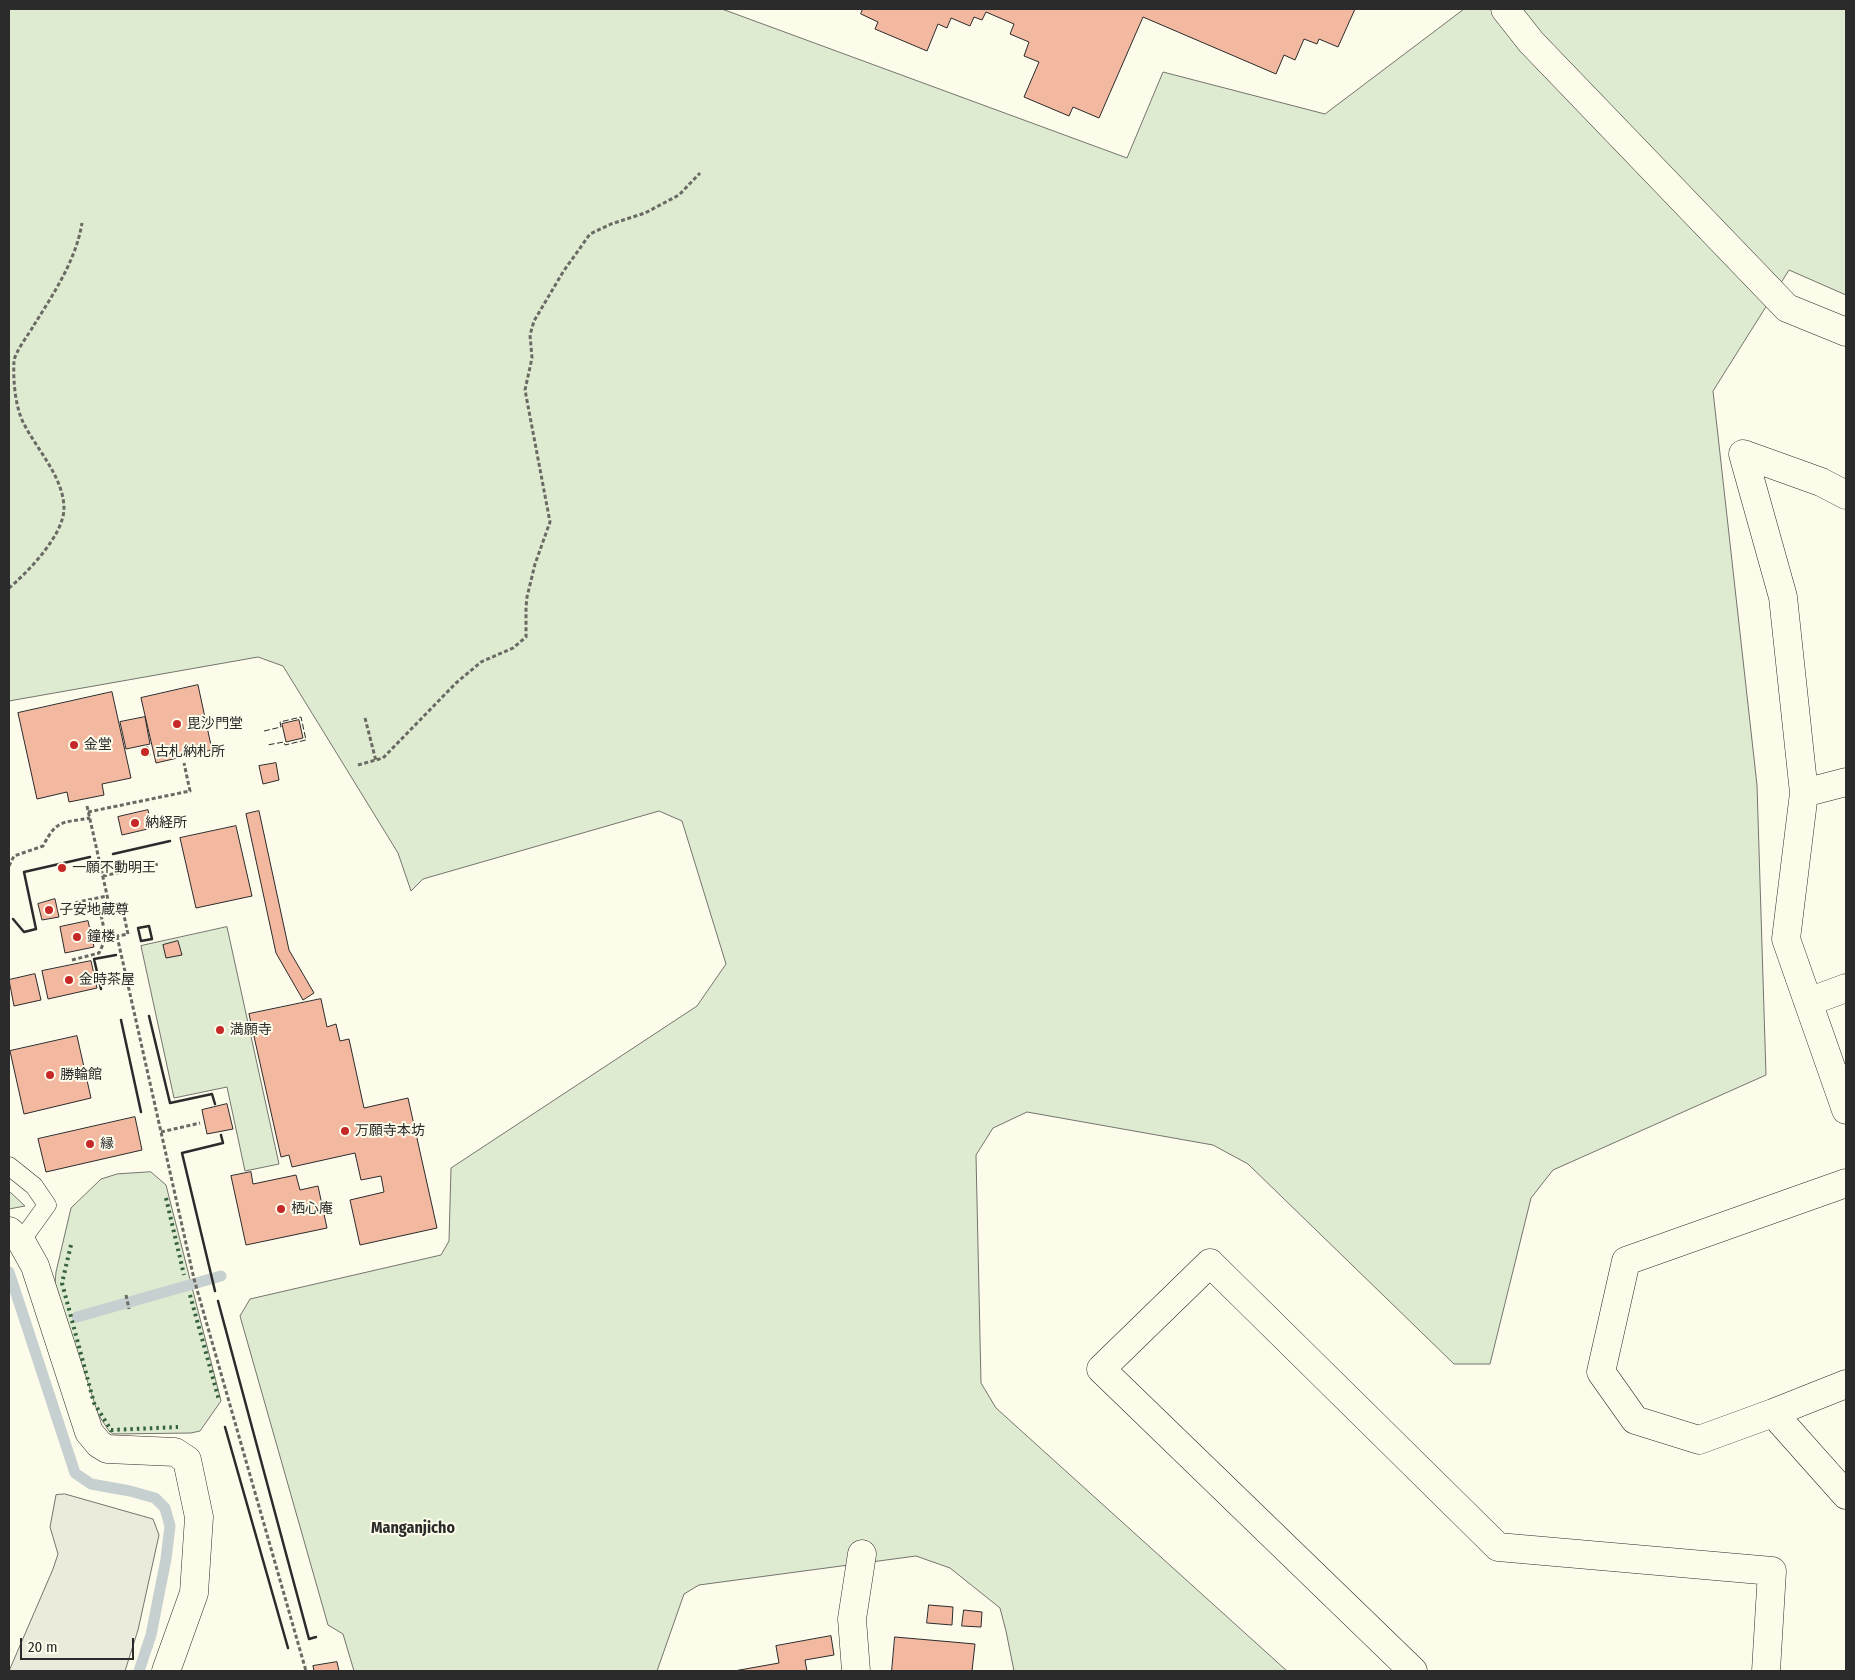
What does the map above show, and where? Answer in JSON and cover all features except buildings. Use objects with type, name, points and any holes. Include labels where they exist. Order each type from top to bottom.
[{"type":"street","points":[[1505,9],[1531,42],[1787,308],[1846,332]]},
{"type":"street","points":[[1846,495],[1822,482],[1743,454],[1783,597],[1804,793],[1786,939],[1846,1110]]},
{"type":"street","points":[[1804,793],[1846,782]]},
{"type":"street","points":[[1808,1002],[1846,988]]},
{"type":"street","points":[[1846,1183],[1626,1261],[1601,1372],[1635,1420],[1698,1440],[1773,1414],[1846,1384]]},
{"type":"street","points":[[15,1236],[35,1266],[89,1432],[99,1444],[107,1449],[175,1452],[188,1460],[200,1517],[194,1593],[166,1671]]},
{"type":"street","points":[[1413,1671],[1101,1369],[1210,1262],[1498,1547],[1772,1571],[1766,1671]]},
{"type":"street","points":[[1773,1414],[1846,1495]]},
{"type":"street","points":[[856,1671],[852,1619],[862,1554]]},
{"type":"lane","points":[[9,1166],[34,1186],[47,1205],[15,1236]]},
{"type":"path","points":[[358,765],[383,758],[456,682],[481,662],[513,648],[526,637],[527,597],[535,564],[550,522],[525,390],[532,358],[530,335],[534,321],[563,272],[590,234],[611,224],[645,213],[679,195],[700,173]]},
{"type":"path","points":[[9,588],[22,577],[60,528],[64,509],[54,474],[23,422],[16,395],[14,359],[71,260],[79,242],[82,223]]},
{"type":"path","points":[[365,718],[376,761]]},
{"type":"path","points":[[88,812],[190,790],[184,763]]},
{"type":"path","points":[[87,806],[112,913]]},
{"type":"path","points":[[9,866],[14,856],[43,846],[58,824],[90,818]]},
{"type":"path","points":[[103,876],[159,864]]},
{"type":"path","points":[[69,904],[107,896]]},
{"type":"path","points":[[72,960],[99,953],[106,938],[101,915],[123,911],[128,934],[106,938]]},
{"type":"path","points":[[117,936],[194,1279],[306,1671]]},
{"type":"path","points":[[161,1132],[200,1123]]},
{"type":"path","points":[[126,1295],[129,1309]]},
{"type":"green space","points":[[9,9],[722,9],[1127,158],[1163,72],[1325,114],[1464,9],[1846,9],[1846,295],[1789,270],[1713,391],[1757,785],[1766,1075],[1553,1170],[1531,1198],[1490,1364],[1454,1364],[1248,1164],[1213,1145],[1027,1112],[993,1128],[976,1155],[981,1383],[996,1408],[1287,1671],[1014,1671],[1000,1608],[950,1568],[916,1556],[699,1585],[684,1594],[657,1671],[354,1671],[343,1634],[328,1625],[240,1316],[250,1299],[441,1255],[449,1241],[451,1168],[697,1006],[726,964],[682,821],[659,811],[423,879],[411,891],[398,853],[283,666],[258,657],[9,701]]},
{"type":"green space","points":[[227,927],[279,1164],[245,1171],[227,1087],[174,1098],[141,946]]},
{"type":"green space","points":[[151,1172],[166,1185],[221,1401],[200,1431],[191,1433],[113,1434],[92,1405],[55,1283],[56,1272],[71,1208],[101,1179],[117,1174]]},
{"type":"green space","points":[[9,1191],[25,1206],[9,1209]]},
{"type":"shaded area","points":[[65,1494],[153,1519],[159,1535],[138,1630],[125,1671],[9,1671],[58,1554],[50,1527],[56,1495]]},
{"type":"waterway","points":[[9,1272],[75,1473],[91,1484],[155,1498],[165,1508],[170,1526],[166,1559],[151,1635],[139,1671]]},
{"type":"waterway","points":[[77,1317],[221,1276]]},
{"type":"hedge","points":[[166,1198],[184,1275]]},
{"type":"hedge","points":[[71,1245],[62,1283],[94,1403],[111,1430],[178,1427]]},
{"type":"hedge","points":[[190,1295],[219,1400]]},
{"type":"fence","points":[[264,731],[281,727],[280,722],[301,717],[306,740],[285,745],[284,742],[267,745]]},
{"type":"wall","points":[[113,854],[170,841]]},
{"type":"wall","points":[[13,919],[24,932],[36,929],[24,872],[90,857]]},
{"type":"wall","points":[[149,926],[152,939],[141,941],[138,928],[149,926]]},
{"type":"wall","points":[[101,989],[94,959],[116,955]]},
{"type":"wall","points":[[149,1016],[170,1103],[212,1094],[215,1104]]},
{"type":"wall","points":[[121,1020],[141,1112]]},
{"type":"wall","points":[[215,1291],[182,1153],[223,1143],[221,1135]]},
{"type":"wall","points":[[218,1301],[309,1639],[316,1637]]},
{"type":"wall","points":[[225,1427],[288,1648]]},
{"type":"place","name":"毘沙門堂","points":[[177,724]]},
{"type":"place","name":"金堂","points":[[74,745]]},
{"type":"place","name":"古札納札所","points":[[145,752]]},
{"type":"place","name":"納経所","points":[[135,823]]},
{"type":"place","name":"一願不動明王","points":[[62,868]]},
{"type":"place","name":"子安地蔵尊","points":[[49,910]]},
{"type":"place","name":"鐘楼","points":[[77,937]]},
{"type":"place","name":"金時茶屋","points":[[69,980]]},
{"type":"place","name":"満願寺","points":[[220,1030]]},
{"type":"place","name":"勝輪館","points":[[50,1075]]},
{"type":"place","name":"万願寺本坊","points":[[345,1131]]},
{"type":"place","name":"縁","points":[[90,1144]]},
{"type":"place","name":"栖心庵","points":[[281,1209]]},
{"type":"district","name":"Manganjicho","points":[[413,1529]]}]
